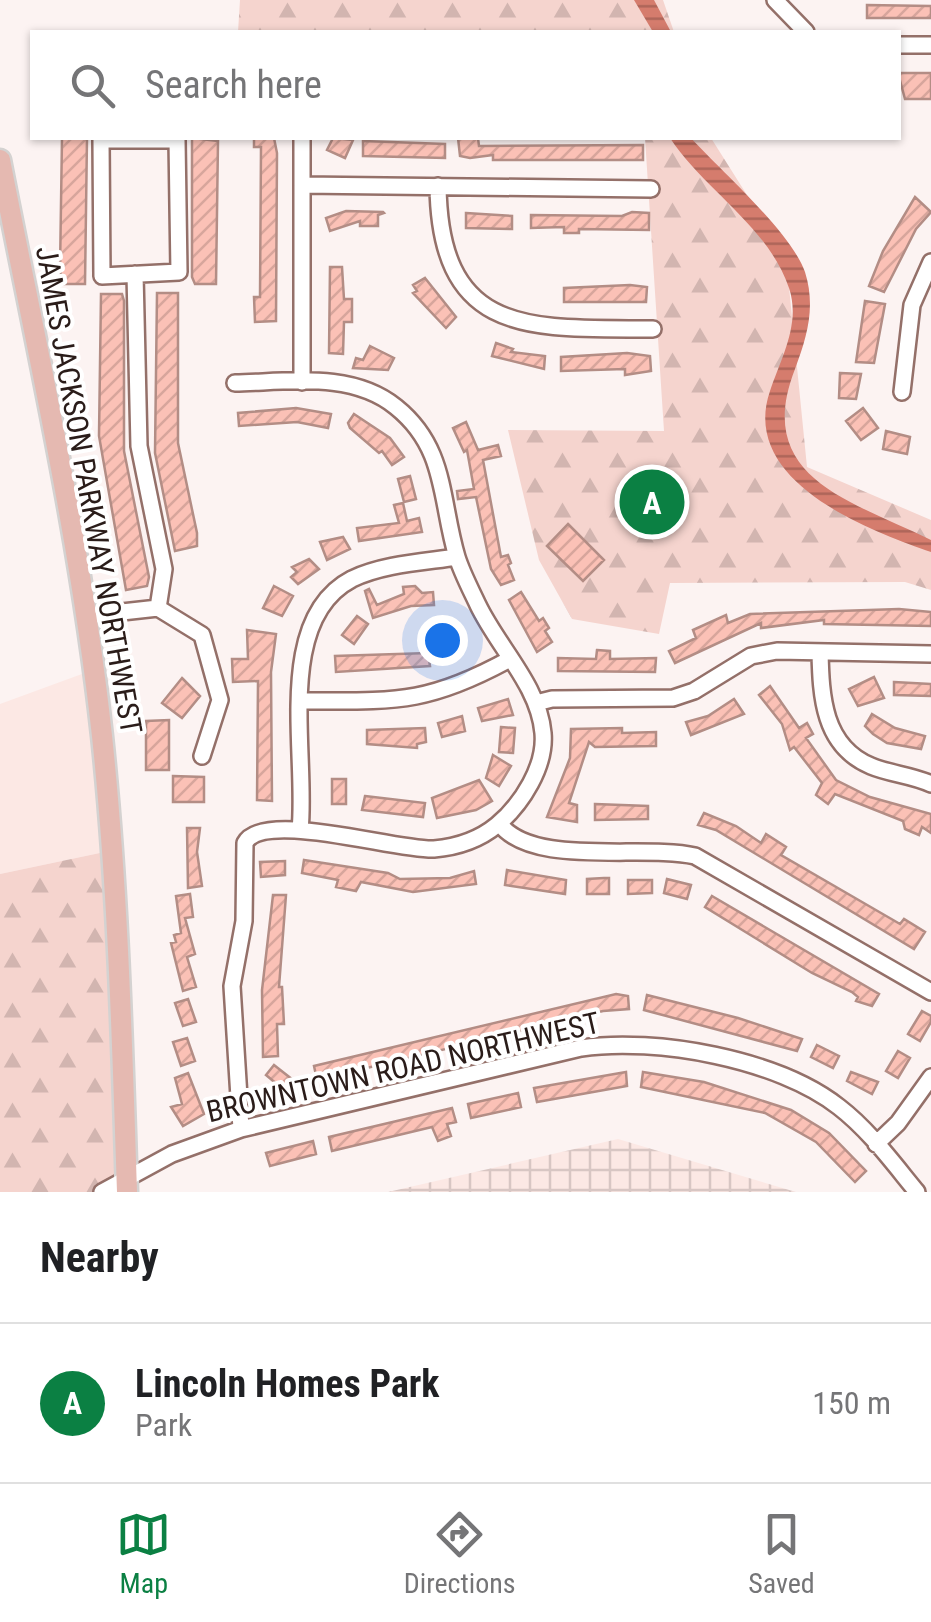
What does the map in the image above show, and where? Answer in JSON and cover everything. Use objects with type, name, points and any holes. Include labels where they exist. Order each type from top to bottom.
[{"type":"main road","name":"JAMES JACKSON PARKWAY NORTHWEST","points":[[0,160],[86,616],[112,843],[127,1184]]},
{"type":"street","points":[[775,0],[804,30]]},
{"type":"street","points":[[901,45],[931,46]]},
{"type":"street","points":[[101,140],[177,140],[179,272],[135,274],[102,276],[101,140]]},
{"type":"street","points":[[302,140],[302,382]]},
{"type":"street","points":[[302,184],[651,189]]},
{"type":"street","points":[[438,186],[439,228],[447,258],[464,287],[490,310],[540,328],[652,329]]},
{"type":"street","points":[[902,392],[912,305],[931,262]]},
{"type":"street","points":[[135,274],[138,446],[164,569],[158,608]]},
{"type":"street","points":[[235,383],[337,382],[392,404],[416,425],[442,472],[457,556],[480,608],[536,703],[543,731],[540,762],[522,798],[499,823],[467,842],[430,849],[300,830],[258,830],[250,835],[245,844],[244,921],[232,986],[241,1129]]},
{"type":"street","points":[[300,830],[305,638],[316,613],[332,593],[370,572],[457,556]]},
{"type":"street","points":[[86,616],[158,608],[193,627],[210,649],[220,700],[202,756]]},
{"type":"street","points":[[536,703],[552,698],[674,698],[694,691],[751,656],[820,652],[931,654]]},
{"type":"street","points":[[820,652],[824,710],[844,748],[870,766],[931,784]]},
{"type":"street","points":[[302,700],[424,698],[462,685],[510,659]]},
{"type":"street","points":[[499,823],[514,840],[543,848],[667,850],[695,856],[931,992]]},
{"type":"street","name":"BROWNTOWN ROAD NORTHWEST","points":[[102,1192],[127,1184],[241,1129],[581,1048],[638,1043],[690,1050],[796,1082],[840,1107],[918,1192]]},
{"type":"street","points":[[876,1144],[898,1123],[931,1077]]},
{"type":"shaded area","points":[[634,0],[654,0],[670,30],[652,30]]},
{"type":"shaded area","points":[[671,140],[693,140],[771,221],[805,272],[809,322],[785,406],[787,437],[799,461],[842,498],[931,540],[931,552],[874,530],[815,497],[790,476],[773,451],[765,423],[770,391],[791,328],[789,288],[779,266],[751,227]]},
{"type":"shaded area","points":[[101,667],[114,850],[0,874],[0,704]]},
{"type":"shaded area","points":[[618,1139],[796,1192],[388,1192]]},
{"type":"green space","points":[[240,0],[663,0],[673,30],[238,30]]},
{"type":"green space","points":[[645,140],[712,140],[786,257],[807,467],[931,520],[931,590],[905,582],[670,583],[659,634],[572,619],[539,560],[508,430],[664,431]]},
{"type":"green space","points":[[114,850],[129,1192],[0,1192],[0,874]]},
{"type":"building","points":[[867,5],[931,6],[931,18],[867,18]]},
{"type":"building","points":[[901,73],[931,73],[931,99],[905,99]]},
{"type":"building","points":[[62,140],[87,140],[85,284],[63,284]]},
{"type":"building","points":[[192,140],[218,141],[216,284],[195,284]]},
{"type":"building","points":[[254,140],[274,140],[277,153],[276,321],[255,322],[254,297],[260,297],[261,147],[254,147]]},
{"type":"building","points":[[332,140],[353,140],[345,158],[327,150]]},
{"type":"building","points":[[458,140],[478,140],[479,146],[643,145],[643,160],[493,160],[493,155],[460,156]]},
{"type":"building","points":[[363,141],[445,144],[445,158],[363,156]]},
{"type":"building","points":[[915,197],[931,212],[916,229],[884,292],[869,286],[883,251]]},
{"type":"building","points":[[346,211],[384,213],[378,215],[378,226],[360,226],[360,221],[330,231],[326,218]]},
{"type":"building","points":[[466,213],[512,216],[512,229],[466,228]]},
{"type":"building","points":[[649,213],[649,230],[579,229],[579,233],[564,233],[564,227],[531,228],[531,215],[622,216]]},
{"type":"building","points":[[330,267],[342,267],[344,299],[352,299],[352,322],[344,322],[343,354],[329,353]]},
{"type":"building","points":[[425,278],[456,317],[446,328],[413,293],[417,291],[413,285]]},
{"type":"building","points":[[647,287],[646,302],[564,302],[564,288]]},
{"type":"building","points":[[157,293],[178,293],[178,443],[197,533],[197,546],[175,551],[155,453]]},
{"type":"building","points":[[101,294],[122,294],[124,301],[124,451],[149,577],[147,586],[126,590],[99,436]]},
{"type":"building","points":[[865,301],[885,304],[874,363],[856,362]]},
{"type":"building","points":[[496,343],[513,349],[511,352],[545,356],[544,369],[492,356]]},
{"type":"building","points":[[370,346],[394,358],[388,370],[353,368],[356,358],[363,360]]},
{"type":"building","points":[[627,353],[650,356],[651,371],[625,375],[625,369],[561,371],[561,357]]},
{"type":"building","points":[[840,373],[861,374],[856,399],[839,398]]},
{"type":"building","points":[[296,408],[331,414],[328,428],[297,422],[239,426],[238,413]]},
{"type":"building","points":[[863,408],[878,428],[861,440],[846,421]]},
{"type":"building","points":[[354,414],[390,438],[404,457],[392,465],[382,451],[379,453],[350,428],[348,423]]},
{"type":"building","points":[[466,422],[478,450],[498,445],[501,456],[483,460],[501,557],[508,555],[514,580],[501,585],[491,569],[476,497],[458,499],[457,491],[474,489],[467,450],[464,452],[453,428]]},
{"type":"building","points":[[886,431],[910,437],[907,454],[883,449]]},
{"type":"building","points":[[410,476],[416,499],[404,502],[398,479]]},
{"type":"building","points":[[403,503],[407,521],[419,518],[422,532],[359,541],[357,528],[399,523],[394,505]]},
{"type":"building","points":[[568,524],[604,560],[583,581],[547,546]]},
{"type":"building","points":[[343,537],[350,549],[327,560],[320,542]]},
{"type":"building","points":[[309,559],[319,569],[298,584],[291,577],[297,572],[292,567]]},
{"type":"building","points":[[274,586],[293,596],[282,616],[263,608]]},
{"type":"building","points":[[415,586],[422,593],[433,592],[434,605],[411,606],[373,618],[365,591],[369,589],[377,605],[404,594],[403,587]]},
{"type":"building","points":[[521,592],[539,621],[543,618],[549,628],[545,631],[552,642],[537,652],[509,600]]},
{"type":"building","points":[[899,609],[931,612],[931,626],[824,624],[824,620],[761,628],[761,623],[675,663],[669,651],[696,638],[693,630],[726,615],[728,623],[750,614]]},
{"type":"building","points":[[357,616],[368,624],[354,644],[342,635]]},
{"type":"building","points":[[247,630],[276,634],[271,672],[272,801],[257,800],[258,681],[233,682],[232,659],[248,659]]},
{"type":"building","points":[[458,636],[464,648],[443,659],[437,648]]},
{"type":"building","points":[[597,650],[610,651],[610,659],[656,658],[655,672],[558,671],[558,658],[596,659]]},
{"type":"building","points":[[428,653],[430,666],[336,672],[335,656]]},
{"type":"building","points":[[874,677],[884,698],[858,706],[849,689]]},
{"type":"building","points":[[182,678],[200,696],[182,718],[162,703]]},
{"type":"building","points":[[894,682],[931,684],[931,696],[894,695]]},
{"type":"building","points":[[770,686],[799,728],[807,723],[813,734],[806,738],[836,780],[870,797],[931,814],[931,833],[922,827],[919,835],[905,829],[903,821],[835,794],[828,804],[816,795],[822,783],[794,747],[790,750],[782,724],[759,695]]},
{"type":"building","points":[[508,699],[513,715],[482,721],[478,708]]},
{"type":"building","points":[[734,699],[744,714],[691,735],[686,722],[708,716]]},
{"type":"building","points":[[872,714],[895,728],[925,736],[921,749],[887,743],[873,734],[865,726]]},
{"type":"building","points":[[462,716],[465,731],[442,737],[438,723]]},
{"type":"building","points":[[169,720],[169,770],[146,770],[146,721]]},
{"type":"building","points":[[501,727],[515,728],[513,753],[499,752]]},
{"type":"building","points":[[425,728],[426,742],[417,744],[417,748],[367,744],[367,730]]},
{"type":"building","points":[[622,728],[622,733],[656,732],[656,746],[595,747],[589,742],[569,803],[577,805],[577,822],[547,817],[570,758],[571,729]]},
{"type":"building","points":[[493,755],[511,766],[499,786],[486,778]]},
{"type":"building","points":[[173,776],[204,777],[204,802],[173,802]]},
{"type":"building","points":[[332,779],[346,779],[346,804],[332,804]]},
{"type":"building","points":[[479,780],[492,801],[476,810],[437,818],[432,798]]},
{"type":"building","points":[[365,796],[425,803],[423,817],[362,810]]},
{"type":"building","points":[[595,804],[648,806],[648,819],[595,820]]},
{"type":"building","points":[[704,813],[736,826],[761,843],[766,834],[786,847],[781,855],[900,924],[904,919],[925,932],[914,949],[716,830],[698,825]]},
{"type":"building","points":[[187,828],[200,828],[197,852],[202,886],[188,888]]},
{"type":"building","points":[[304,860],[388,873],[400,879],[450,878],[474,871],[476,884],[413,892],[361,882],[356,891],[336,887],[338,880],[302,873]]},
{"type":"building","points":[[285,861],[285,875],[261,877],[260,862]]},
{"type":"building","points":[[507,870],[566,880],[565,894],[505,885]]},
{"type":"building","points":[[609,878],[609,894],[587,894],[587,879]]},
{"type":"building","points":[[667,879],[691,885],[687,899],[664,893]]},
{"type":"building","points":[[628,880],[652,880],[652,893],[628,894]]},
{"type":"building","points":[[190,894],[193,917],[185,918],[195,954],[187,957],[196,987],[183,991],[171,943],[176,942],[174,935],[181,933],[176,896]]},
{"type":"building","points":[[273,895],[286,895],[279,987],[284,1024],[277,1024],[278,1056],[263,1057],[262,990]]},
{"type":"building","points":[[712,896],[879,994],[872,1006],[856,1001],[858,997],[852,992],[812,973],[705,907]]},
{"type":"building","points":[[616,994],[628,996],[629,1009],[603,1011],[317,1080],[314,1066]]},
{"type":"building","points":[[647,995],[802,1039],[797,1051],[644,1010]]},
{"type":"building","points":[[188,999],[196,1022],[183,1026],[175,1003]]},
{"type":"building","points":[[922,1011],[931,1016],[931,1022],[920,1041],[908,1034]]},
{"type":"building","points":[[187,1038],[195,1061],[181,1066],[173,1042]]},
{"type":"building","points":[[817,1045],[839,1056],[833,1068],[811,1057]]},
{"type":"building","points":[[898,1051],[910,1058],[898,1078],[886,1071]]},
{"type":"building","points":[[274,1065],[293,1080],[284,1090],[266,1075]]},
{"type":"building","points":[[626,1072],[627,1086],[537,1102],[534,1088]]},
{"type":"building","points":[[643,1072],[704,1082],[791,1110],[829,1133],[866,1171],[855,1182],[816,1142],[765,1113],[641,1087]]},
{"type":"building","points":[[851,1072],[878,1082],[872,1094],[847,1081]]},
{"type":"building","points":[[188,1073],[204,1114],[183,1126],[171,1107],[182,1104],[175,1078]]},
{"type":"building","points":[[518,1093],[521,1107],[471,1118],[468,1104]]},
{"type":"building","points":[[452,1108],[456,1122],[447,1124],[451,1136],[438,1141],[432,1127],[332,1151],[329,1137]]},
{"type":"building","points":[[313,1141],[316,1154],[270,1166],[266,1153]]},
{"type":"place","name":"Lincoln Homes Park","points":[[652,502]]}]
